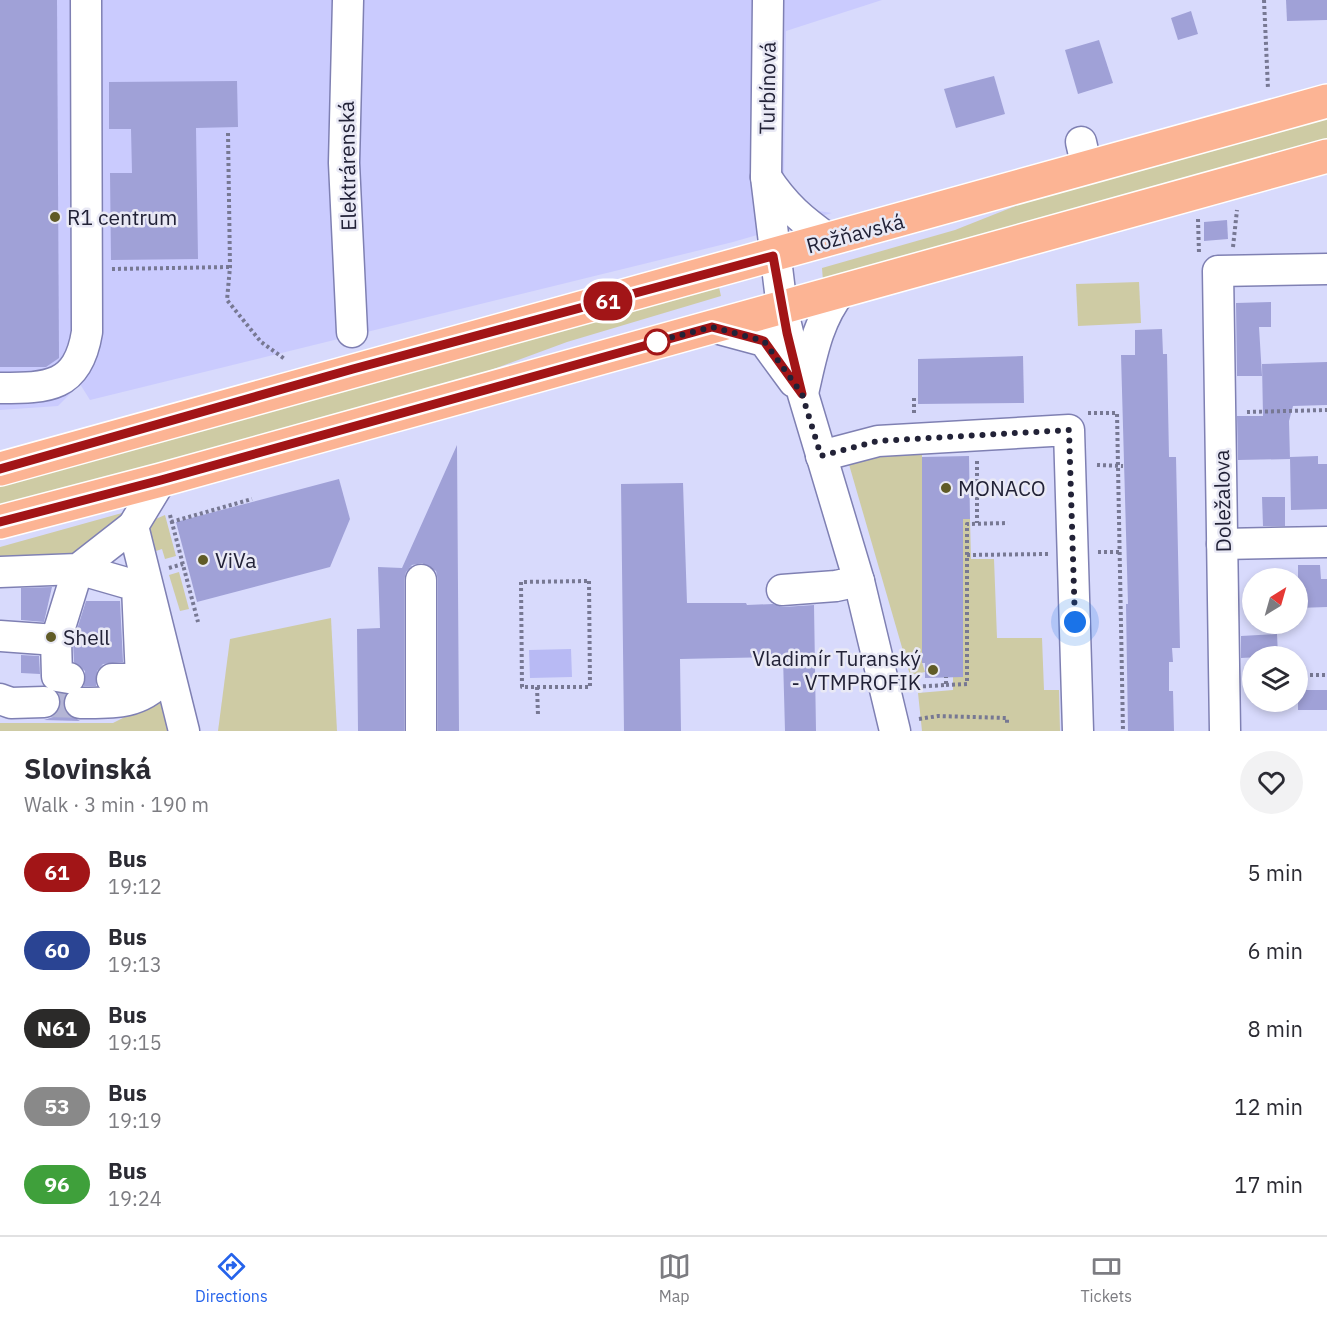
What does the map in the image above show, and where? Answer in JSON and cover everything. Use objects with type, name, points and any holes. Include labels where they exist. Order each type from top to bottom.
[{"type":"main road","name":"Rožňavská","points":[[0,469],[365,366],[830,240],[1084,155],[1327,101]]},
{"type":"main road","points":[[0,522],[165,494],[712,327],[1327,156]]},
{"type":"street","points":[[0,388],[42,388],[54,385],[65,379],[77,365],[84,349],[87,332],[86,0]]},
{"type":"street","name":"Elektrárenská","points":[[348,0],[344,163],[352,332]]},
{"type":"street","name":"Turbínová","points":[[768,0],[766,177],[773,256],[782,308],[802,394]]},
{"type":"street","points":[[766,177],[781,200],[799,218],[830,240]]},
{"type":"street","points":[[1218,271],[1327,269]]},
{"type":"street","name":"Doležalova","points":[[1218,271],[1225,731]]},
{"type":"street","points":[[802,394],[820,325],[830,304],[841,291]]},
{"type":"street","points":[[712,327],[764,341],[802,394],[905,725]]},
{"type":"street","points":[[821,456],[878,441],[1069,430],[1078,731]]},
{"type":"street","points":[[165,494],[133,526],[78,569],[56,640],[57,676],[75,690],[120,704],[154,688],[168,674]]},
{"type":"street","points":[[133,526],[184,731]]},
{"type":"street","points":[[1222,544],[1327,542]]},
{"type":"street","points":[[0,572],[78,569],[137,586],[141,680],[112,679]]},
{"type":"street","points":[[421,731],[422,580]]},
{"type":"street","points":[[782,590],[836,586],[859,581]]},
{"type":"street","points":[[0,636],[56,640]]},
{"type":"street","points":[[0,699],[12,703],[44,702]]},
{"type":"path","points":[[1264,0],[1268,94]]},
{"type":"path","points":[[228,133],[230,267],[227,300],[261,342],[286,360]]},
{"type":"path","points":[[1218,271],[1232,257],[1239,205]]},
{"type":"path","points":[[87,270],[230,267]]},
{"type":"path","points":[[1220,412],[1327,410]]},
{"type":"path","points":[[962,435],[976,448],[977,523]]},
{"type":"path","points":[[165,494],[198,622]]},
{"type":"path","points":[[171,522],[252,499]]},
{"type":"path","points":[[907,687],[967,684],[967,524],[1008,523]]},
{"type":"path","points":[[589,581],[590,687],[537,687],[522,687],[521,582],[589,581]]},
{"type":"path","points":[[1308,675],[1327,675]]},
{"type":"path","points":[[946,677],[946,685]]},
{"type":"path","points":[[537,687],[538,715]]},
{"type":"path","points":[[905,725],[938,716],[1007,718],[1007,723]]},
{"type":"shaded area","points":[[0,0],[882,0],[786,31],[784,175],[792,196],[806,209],[832,213],[733,242],[90,400],[80,384],[58,406],[0,410]]},
{"type":"shaded area","points":[[1327,115],[1327,140],[823,281],[822,268],[955,230],[1058,189]]},
{"type":"shaded area","points":[[1139,282],[1141,323],[1078,326],[1076,284]]},
{"type":"shaded area","points":[[718,283],[721,296],[567,342],[461,381],[0,509],[0,484]]},
{"type":"shaded area","points":[[922,452],[922,662],[925,672],[910,675],[848,461]]},
{"type":"shaded area","points":[[122,513],[118,521],[71,557],[0,563],[0,547]]},
{"type":"shaded area","points":[[165,515],[176,556],[165,559],[162,549],[147,554],[145,541],[151,521]]},
{"type":"shaded area","points":[[963,519],[970,519],[971,559],[994,559],[997,638],[1042,638],[1044,690],[1059,690],[1060,731],[922,731],[918,693],[953,690],[953,677],[962,677]]},
{"type":"shaded area","points":[[179,572],[189,609],[180,611],[169,575]]},
{"type":"shaded area","points":[[331,618],[337,731],[218,731],[230,639]]},
{"type":"shaded area","points":[[571,649],[572,677],[530,678],[529,650]]},
{"type":"shaded area","points":[[164,697],[177,731],[0,731],[0,723],[113,723]]},
{"type":"building","name":"R1 centrum","points":[[0,0],[57,0],[59,358],[46,367],[0,367]]},
{"type":"building","points":[[1286,0],[1327,0],[1327,20],[1287,21]]},
{"type":"building","points":[[1191,11],[1198,34],[1178,40],[1171,18]]},
{"type":"building","points":[[1099,40],[1113,83],[1078,94],[1065,50]]},
{"type":"building","points":[[994,76],[1005,114],[956,128],[944,89]]},
{"type":"building","points":[[237,81],[238,127],[196,128],[198,259],[111,260],[110,173],[132,173],[131,129],[109,129],[109,82]]},
{"type":"building","points":[[1227,220],[1228,239],[1204,241],[1204,222]]},
{"type":"building","points":[[1271,302],[1271,327],[1259,327],[1262,376],[1237,376],[1236,303]]},
{"type":"building","points":[[1162,329],[1163,354],[1167,354],[1169,457],[1176,457],[1180,648],[1172,648],[1173,662],[1169,662],[1169,691],[1173,691],[1174,731],[1128,731],[1126,604],[1128,604],[1121,355],[1135,355],[1135,330]]},
{"type":"building","points":[[1023,356],[1024,403],[918,404],[918,359]]},
{"type":"building","points":[[1327,362],[1327,405],[1293,406],[1289,421],[1290,459],[1238,460],[1237,416],[1263,416],[1262,364]]},
{"type":"building","points":[[457,445],[459,731],[438,731],[438,580],[436,571],[422,563],[412,565],[406,572],[404,580],[404,731],[358,731],[357,629],[380,628],[378,567],[402,568]]},
{"type":"building","points":[[969,456],[970,519],[963,519],[963,677],[925,678],[925,663],[922,663],[922,457]]},
{"type":"building","points":[[1318,456],[1318,464],[1327,464],[1327,509],[1291,510],[1290,457]]},
{"type":"building","points":[[339,479],[350,519],[330,567],[197,602],[176,522]]},
{"type":"building","points":[[683,483],[687,603],[773,604],[783,607],[814,605],[816,731],[785,731],[783,657],[680,659],[681,731],[624,731],[621,484]]},
{"type":"building","points":[[1262,497],[1285,497],[1285,526],[1263,526]]},
{"type":"building","points":[[1298,565],[1320,565],[1321,579],[1327,579],[1327,607],[1308,608],[1308,568],[1298,568]]},
{"type":"building","points":[[52,587],[44,622],[21,620],[21,588]]},
{"type":"building","points":[[86,601],[120,601],[123,662],[103,664],[97,671],[96,686],[84,686],[85,671],[74,662],[73,642]]},
{"type":"building","points":[[1277,634],[1278,646],[1242,646],[1241,658],[1241,636]]},
{"type":"building","points":[[21,655],[39,656],[40,674],[21,673]]},
{"type":"building","points":[[1308,690],[1327,690],[1327,710],[1308,710]]},
{"type":"building","points":[[59,694],[65,695],[63,704],[65,712],[80,721],[44,720],[53,717],[59,711],[61,702]]},
{"type":"tunnel","points":[[44,702],[80,703]]},
{"type":"bus line","name":"61","points":[[0,469],[353,369],[773,256],[787,333],[802,394],[764,341],[712,327],[575,363],[161,480],[0,522]]},
{"type":"place","name":"R1 centrum","points":[[55,217]]},
{"type":"place","name":"MONACO","points":[[946,488]]},
{"type":"place","name":"ViVa","points":[[203,560]]},
{"type":"place","name":"Shell","points":[[51,637]]},
{"type":"place","name":"Vladimír Turanský - VTMPROFIK","points":[[933,670]]},
{"type":"route","points":[[657,342],[654,342],[712,327],[764,341],[802,394],[821,456],[878,441],[1007,431],[1069,430],[1075,622]]}]
